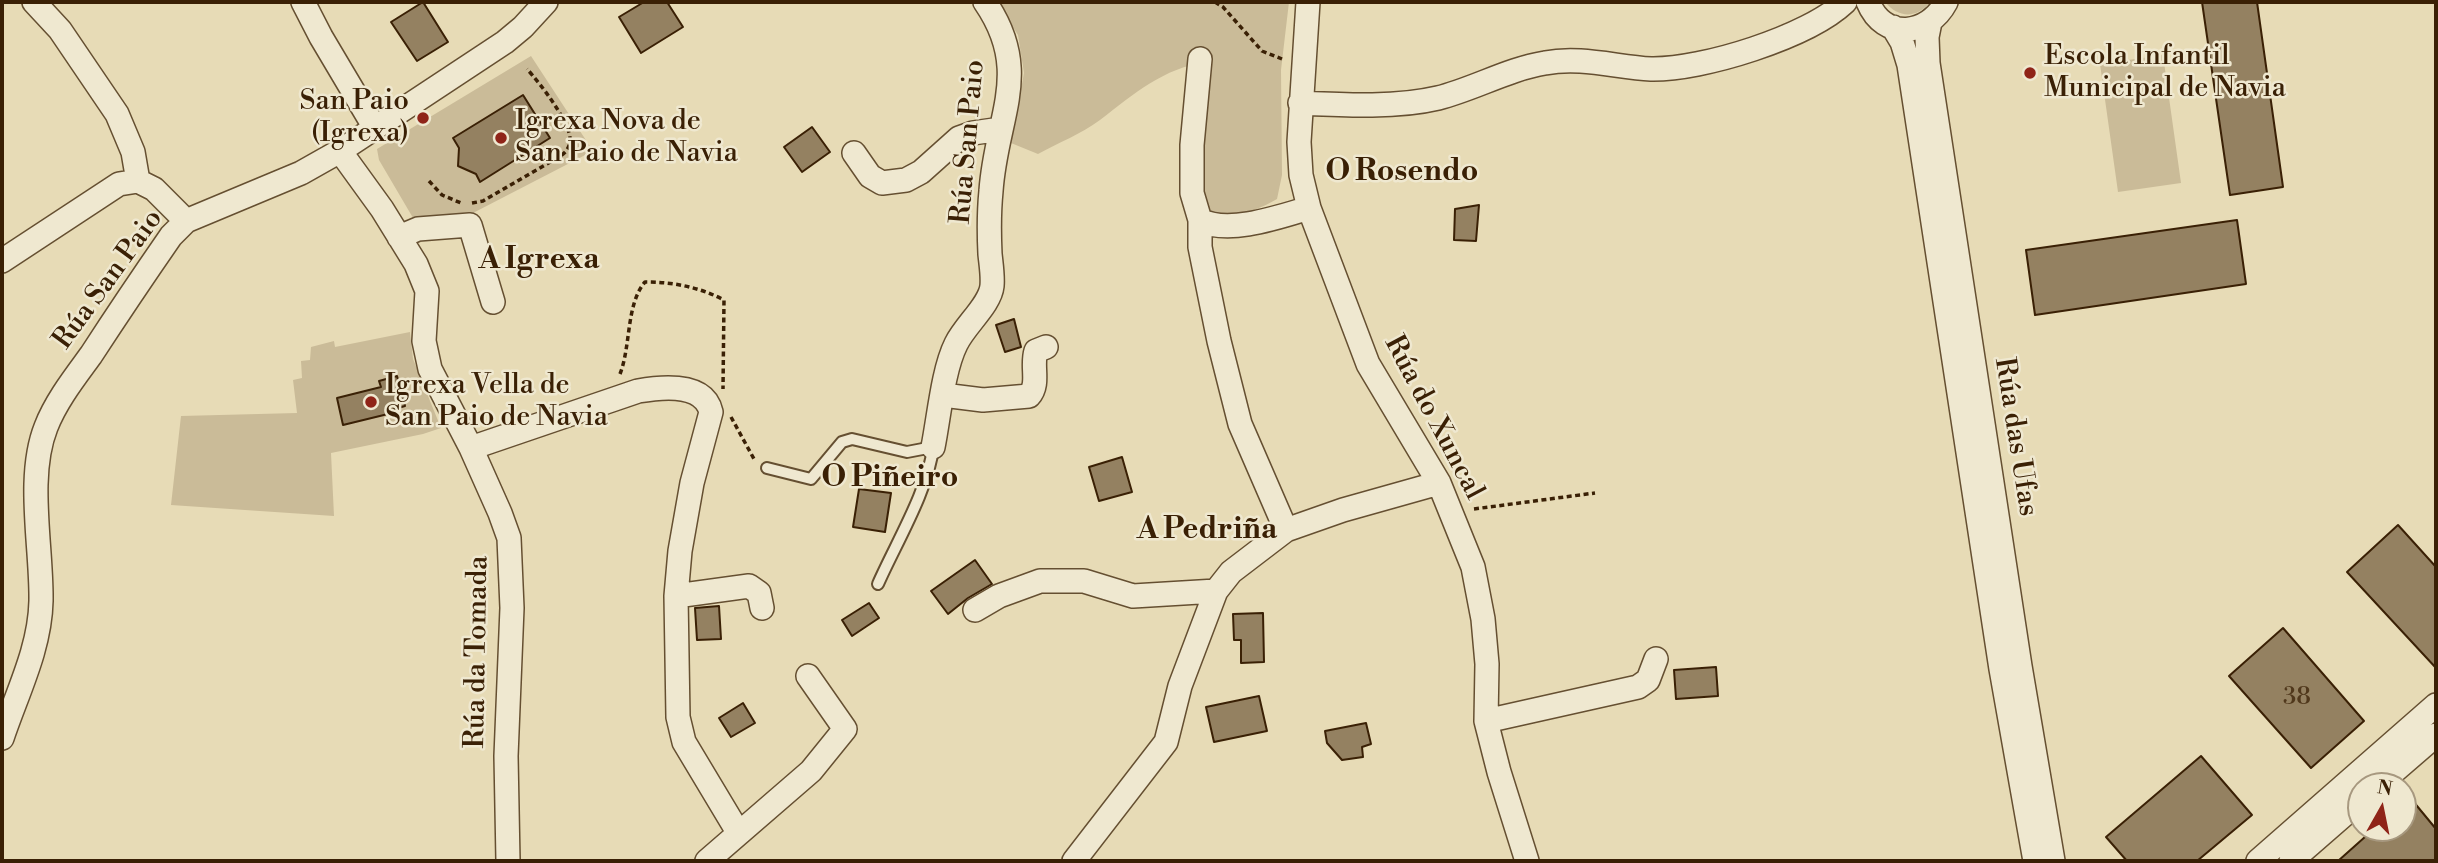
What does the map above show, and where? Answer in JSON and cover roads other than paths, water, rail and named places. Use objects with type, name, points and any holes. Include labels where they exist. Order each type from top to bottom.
[{"type":"street","points":[[34,2],[60,30],[117,114],[130,144],[138,181]]},
{"type":"street","points":[[303,2],[375,128]]},
{"type":"street","name":"Rúa San Paio","points":[[2,738],[37,636],[41,601],[36,511],[39,456],[46,427],[66,391],[163,247],[186,221],[301,173],[340,151],[505,42],[546,2]]},
{"type":"street","name":"Rúa San Paio","points":[[933,447],[955,346],[968,323],[982,309],[992,288],[990,191],[1007,101],[1010,57],[997,19],[985,2]]},
{"type":"street","name":"Rúa do Xuncal","points":[[1308,2],[1298,142],[1301,175],[1309,208],[1367,364],[1439,483],[1473,567],[1483,619],[1487,664],[1486,721],[1522,859]]},
{"type":"street","points":[[1300,103],[1368,105],[1437,98],[1544,63],[1573,60],[1652,69],[1678,67],[1712,61],[1785,36],[1840,7],[1879,15],[1906,29],[1919,28],[1930,22],[1940,13],[1946,2]]},
{"type":"street","name":"Rúa das Ufas","points":[[1879,15],[1902,42],[1909,65],[2001,669],[2035,861]]},
{"type":"street","name":"Rúa das Ufas","points":[[1930,22],[1927,63],[2020,666],[2053,861]]},
{"type":"street","points":[[1200,59],[1192,145],[1192,193],[1200,220],[1203,261],[1219,341],[1241,424],[1286,530]]},
{"type":"street","points":[[854,153],[870,176],[882,183],[906,180],[921,172],[959,138],[973,133],[1001,130]]},
{"type":"street","name":"Rúa da Tomada","points":[[340,151],[416,264],[427,291],[424,341],[430,369],[471,448],[509,538],[512,608],[506,756],[508,861]]},
{"type":"street","points":[[2,261],[119,184],[138,181],[153,189],[186,221]]},
{"type":"street","points":[[1200,220],[1212,226],[1230,226],[1309,208]]},
{"type":"street","points":[[399,237],[418,229],[470,225],[493,302]]},
{"type":"street","points":[[943,395],[983,400],[1029,397],[1033,391],[1033,360],[1036,351],[1046,347]]},
{"type":"street","points":[[471,448],[653,388],[696,393],[710,405],[711,412],[687,505],[676,596],[681,730],[684,742],[738,832]]},
{"type":"street","points":[[1074,861],[1166,742],[1180,686],[1216,591],[1231,572],[1286,530],[1343,510],[1439,483]]},
{"type":"street","points":[[975,610],[999,596],[1040,581],[1084,581],[1133,596],[1216,591]]},
{"type":"street","points":[[676,596],[749,586],[760,593],[762,608]]},
{"type":"street","points":[[1486,721],[1638,687],[1648,680],[1656,659]]},
{"type":"street","points":[[707,861],[811,771],[845,729],[808,676]]},
{"type":"street","points":[[2258,861],[2436,705]]},
{"type":"street","points":[[2393,772],[2436,735]]},
{"type":"street","points":[[2291,861],[2347,812]]},
{"type":"lane","points":[[767,468],[811,479],[842,442],[852,439],[907,452],[933,447],[931,462],[878,584]]},
{"type":"place","name":"Escola Infantil Municipal de Navia","points":[[2030,73]]},
{"type":"place","name":"San Paio (Igrexa)","points":[[423,118]]},
{"type":"place","name":"Igrexa Nova de San Paio de Navia","points":[[501,138]]},
{"type":"place","name":"Igrexa Vella de San Paio de Navia","points":[[371,402]]},
{"type":"district","name":"O Rosendo","points":[[1402,173]]},
{"type":"district","name":"A Igrexa","points":[[539,261]]},
{"type":"district","name":"O Piñeiro","points":[[890,479]]},
{"type":"district","name":"A Pedriña","points":[[1207,531]]}]
